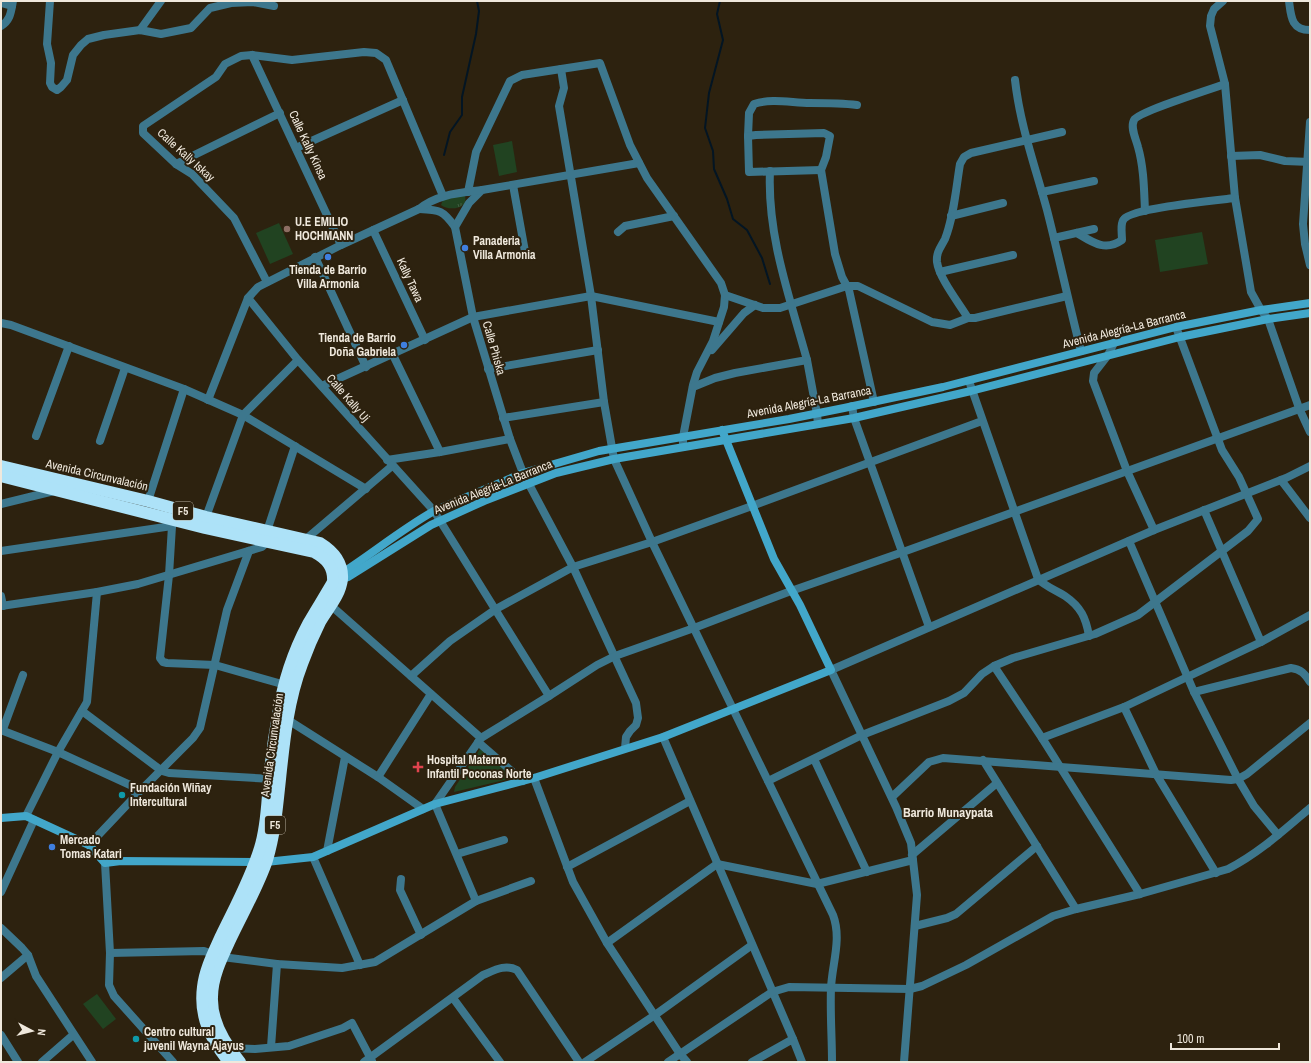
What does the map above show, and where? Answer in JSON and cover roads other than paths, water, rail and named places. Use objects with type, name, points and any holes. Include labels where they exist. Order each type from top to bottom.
[{"type":"highway","name":"Avenida Circunvalación","points":[[1,466],[51,486],[173,523],[268,535]]},
{"type":"highway","name":"Avenida Circunvalación","points":[[1,476],[51,486],[148,501],[305,544],[329,562],[337,577],[338,594],[328,602],[309,623],[292,660],[288,720],[274,779],[262,843],[261,861],[218,955],[206,973],[203,987],[202,1003],[204,1017],[209,1031],[215,1044],[234,1061]]},
{"type":"highway","name":"Avenida Circunvalación","points":[[274,779],[278,716],[290,686]]},
{"type":"highway","name":"Avenida Circunvalación","points":[[218,955],[212,997],[214,1015],[234,1061]]},
{"type":"main road","name":"Avenida Alegría-La Barranca","points":[[337,577],[420,519],[434,511],[523,473],[611,448],[817,414],[968,381],[1176,327],[1261,310],[1310,303]]},
{"type":"main road","name":"Avenida Alegría-La Barranca","points":[[337,577],[440,521],[528,483],[556,473],[614,459],[854,418],[971,391],[1108,355],[1180,338],[1268,319],[1310,313]]},
{"type":"main road","points":[[1,818],[26,816],[89,845],[105,863],[121,861],[261,861],[313,857],[435,804],[534,778],[625,748],[664,737],[831,670],[800,605],[774,559],[722,430]]},
{"type":"street","points":[[50,1],[47,44],[52,64],[50,83],[52,87],[58,90],[66,80],[73,55],[88,39],[104,35],[140,30],[162,34],[191,28],[210,8],[231,3],[253,2],[274,6]]},
{"type":"street","points":[[140,30],[161,1]]},
{"type":"street","points":[[1223,1],[1214,9],[1211,16],[1210,26],[1225,84],[1235,198],[1251,292],[1268,319],[1299,408],[1310,432]]},
{"type":"street","points":[[1289,1],[1292,19],[1296,26],[1302,30],[1310,30]]},
{"type":"street","points":[[1,3],[13,4],[10,16],[6,23],[1,26]]},
{"type":"street","points":[[252,55],[292,60],[364,52],[376,53],[386,60],[442,196]]},
{"type":"street","name":"Calle Kally Kinsa","points":[[252,55],[341,245]]},
{"type":"street","name":"Calle Kally Iskay","points":[[252,55],[241,56],[225,64],[216,77],[143,126],[143,133],[176,164],[192,174],[234,218],[267,282]]},
{"type":"street","points":[[468,192],[476,152],[510,81],[522,75],[600,63],[630,145],[647,178],[721,282],[725,295],[724,307],[713,341],[697,372],[683,437],[683,447]]},
{"type":"street","points":[[562,69],[564,88],[559,106],[591,296],[611,448],[614,459],[652,542],[837,926],[831,987],[832,1062]]},
{"type":"street","points":[[1015,80],[1026,141],[1032,154],[1042,192],[1081,351]]},
{"type":"street","points":[[1145,211],[1141,157],[1133,128],[1136,118],[1149,111],[1225,84]]},
{"type":"street","points":[[296,148],[403,100]]},
{"type":"street","points":[[821,170],[749,172],[749,113],[754,104],[764,100],[811,103],[837,102],[857,105]]},
{"type":"street","points":[[176,164],[280,113]]},
{"type":"street","points":[[1310,122],[1309,162],[1303,224],[1305,244],[1310,265]]},
{"type":"street","points":[[968,318],[940,272],[937,261],[937,254],[945,239],[951,216],[960,164],[964,157],[972,153],[1062,132]]},
{"type":"street","points":[[748,136],[824,133],[830,136],[826,157],[821,170],[835,254],[842,277],[849,290],[852,300],[874,402]]},
{"type":"street","points":[[1231,156],[1260,155],[1285,162],[1309,162]]},
{"type":"street","points":[[208,400],[248,298],[258,287],[267,282],[341,245],[420,209],[427,202],[442,196],[640,163]]},
{"type":"street","points":[[770,171],[769,185],[772,225],[807,360],[818,424]]},
{"type":"street","points":[[1042,192],[1094,181]]},
{"type":"street","points":[[513,185],[526,257]]},
{"type":"street","points":[[420,209],[436,210],[446,215],[455,227],[468,203],[482,190]]},
{"type":"street","points":[[1077,233],[1101,246],[1111,245],[1122,240],[1122,221],[1131,214],[1167,206],[1235,198]]},
{"type":"street","points":[[951,216],[1003,203]]},
{"type":"street","points":[[618,232],[625,226],[674,216]]},
{"type":"street","name":"Calle Phiska","points":[[455,227],[473,317],[510,439],[523,473],[573,567],[636,704],[638,718],[636,725],[626,737],[625,748]]},
{"type":"street","points":[[1054,238],[1094,229]]},
{"type":"street","name":"Kally Tawa","points":[[373,230],[425,340]]},
{"type":"street","points":[[940,272],[1013,255]]},
{"type":"street","points":[[316,257],[366,367]]},
{"type":"street","points":[[725,295],[763,308],[780,308],[847,286],[863,287],[932,322],[950,324],[968,318],[975,318],[1068,296]]},
{"type":"street","points":[[322,386],[393,355],[473,317],[591,296],[719,322]]},
{"type":"street","name":"Calle Kally Uj","points":[[248,298],[298,360],[434,511],[549,696]]},
{"type":"street","points":[[704,360],[744,313],[755,305]]},
{"type":"street","points":[[1,323],[11,325],[69,346],[184,390],[243,415],[366,489]]},
{"type":"street","points":[[768,781],[862,735],[949,701],[964,693],[982,674],[994,666],[1013,658],[1089,636],[1138,615],[1248,531],[1258,519],[1247,493],[1222,450],[1176,327]]},
{"type":"street","points":[[1114,343],[1108,355],[1094,373],[1093,381],[1127,471],[1154,530]]},
{"type":"street","points":[[36,436],[69,346]]},
{"type":"street","points":[[488,369],[598,350]]},
{"type":"street","points":[[393,355],[440,452]]},
{"type":"street","points":[[206,517],[243,415],[298,360]]},
{"type":"street","points":[[693,388],[715,378],[735,373],[807,360]]},
{"type":"street","points":[[100,441],[125,368]]},
{"type":"street","points":[[968,381],[1038,579],[1044,585],[1066,596],[1080,610],[1086,619],[1089,636]]},
{"type":"street","points":[[148,501],[184,390]]},
{"type":"street","points":[[503,418],[604,402]]},
{"type":"street","points":[[476,902],[435,804],[479,740],[597,665],[615,656],[791,591],[1310,405]]},
{"type":"street","points":[[852,406],[854,418],[929,627]]},
{"type":"street","points":[[411,676],[450,641],[496,609],[573,567],[652,542],[871,463],[982,421]]},
{"type":"street","points":[[305,544],[366,489],[390,463],[510,439]]},
{"type":"street","points":[[1,596],[2,606],[97,592],[138,584],[262,548],[268,535],[295,446]]},
{"type":"street","points":[[904,1062],[917,895],[911,843],[892,797],[831,670],[1038,579],[1154,530],[1281,480],[1310,466]]},
{"type":"street","points":[[1281,480],[1310,518]]},
{"type":"street","points":[[1,504],[51,486]]},
{"type":"street","points":[[1204,510],[1261,642]]},
{"type":"street","points":[[1,551],[173,523],[160,658],[163,662],[168,663],[215,665],[290,686]]},
{"type":"street","points":[[1129,541],[1194,692],[1238,779],[1254,806],[1278,835]]},
{"type":"street","points":[[89,845],[193,738],[200,728],[227,610],[249,551]]},
{"type":"street","points":[[26,816],[58,752],[87,702],[97,592]]},
{"type":"street","points":[[328,602],[431,694],[522,781]]},
{"type":"street","points":[[1042,738],[1124,707],[1188,678],[1310,616]]},
{"type":"street","points":[[994,666],[1060,766],[1140,894]]},
{"type":"street","points":[[1194,692],[1291,668],[1297,669],[1305,674],[1310,682]]},
{"type":"street","points":[[22,675],[2,730],[58,752],[141,790]]},
{"type":"street","points":[[378,777],[431,694]]},
{"type":"street","points":[[1124,707],[1156,774],[1216,873]]},
{"type":"street","points":[[82,710],[162,770],[169,773],[274,779]]},
{"type":"street","points":[[288,720],[378,777],[423,809]]},
{"type":"street","points":[[892,797],[929,762],[943,758],[1231,780],[1238,779],[1310,723]]},
{"type":"street","points":[[664,737],[802,1062]]},
{"type":"street","points":[[327,851],[345,756]]},
{"type":"street","points":[[814,759],[866,872]]},
{"type":"street","points":[[982,760],[1076,909]]},
{"type":"street","points":[[534,778],[566,867],[573,882],[607,943],[680,1054],[687,1062]]},
{"type":"street","points":[[607,943],[717,864],[817,884],[866,872],[912,858],[997,783]]},
{"type":"street","points":[[566,867],[690,801]]},
{"type":"street","points":[[668,1062],[772,992],[789,987],[910,989],[922,986],[966,965],[1053,916],[1140,894],[1228,869],[1264,847],[1310,808]]},
{"type":"street","points":[[1,892],[34,820]]},
{"type":"street","points":[[457,854],[504,840]]},
{"type":"street","points":[[915,926],[947,918],[956,914],[1037,846]]},
{"type":"street","points":[[313,857],[360,965]]},
{"type":"street","points":[[105,863],[110,953],[109,985],[112,991],[173,1062]]},
{"type":"street","points":[[401,879],[400,890],[421,935]]},
{"type":"street","points":[[110,953],[204,951],[218,955],[277,964],[342,968],[360,965],[375,962],[476,902],[531,881]]},
{"type":"street","points":[[1,928],[28,955],[36,976],[92,1062]]},
{"type":"street","points":[[585,1062],[655,1015],[752,945]]},
{"type":"street","points":[[1,978],[28,955]]},
{"type":"street","points":[[271,1047],[277,964]]},
{"type":"street","points":[[229,1048],[255,1049],[289,1046],[343,1028],[352,1023],[369,1061],[483,975],[510,967],[517,970],[579,1062]]},
{"type":"street","points":[[453,998],[500,1062]]},
{"type":"street","points":[[1,1035],[18,1062]]},
{"type":"street","points":[[42,1062],[73,1035]]},
{"type":"street","points":[[752,1062],[793,1039]]},
{"type":"waterway","points":[[444,155],[450,132],[462,115],[462,97],[476,34],[479,11],[477,1]]},
{"type":"waterway","points":[[720,1],[717,14],[723,40],[709,93],[705,128],[713,151],[714,169],[727,199],[733,219],[747,230],[762,258],[770,284]]},
{"type":"place","name":"U.E EMILIO HOCHMANN","points":[[287,229]]},
{"type":"place","name":"Panaderia Villa Armonia","points":[[465,248]]},
{"type":"place","name":"Tienda de Barrio Villa Armonia","points":[[328,257]]},
{"type":"place","name":"Tienda de Barrio Doña Gabriela","points":[[404,345]]},
{"type":"place","name":"Hospital Materno Infantil Poconas Norte","points":[[418,767]]},
{"type":"place","name":"Fundación Wiñay Intercultural","points":[[122,795]]},
{"type":"place","name":"Mercado Tomas Katari","points":[[52,847]]},
{"type":"place","name":"Centro cultural juvenil Wayna Ajayus","points":[[136,1039]]},
{"type":"district","name":"Barrio Munaypata","points":[[948,812]]}]
